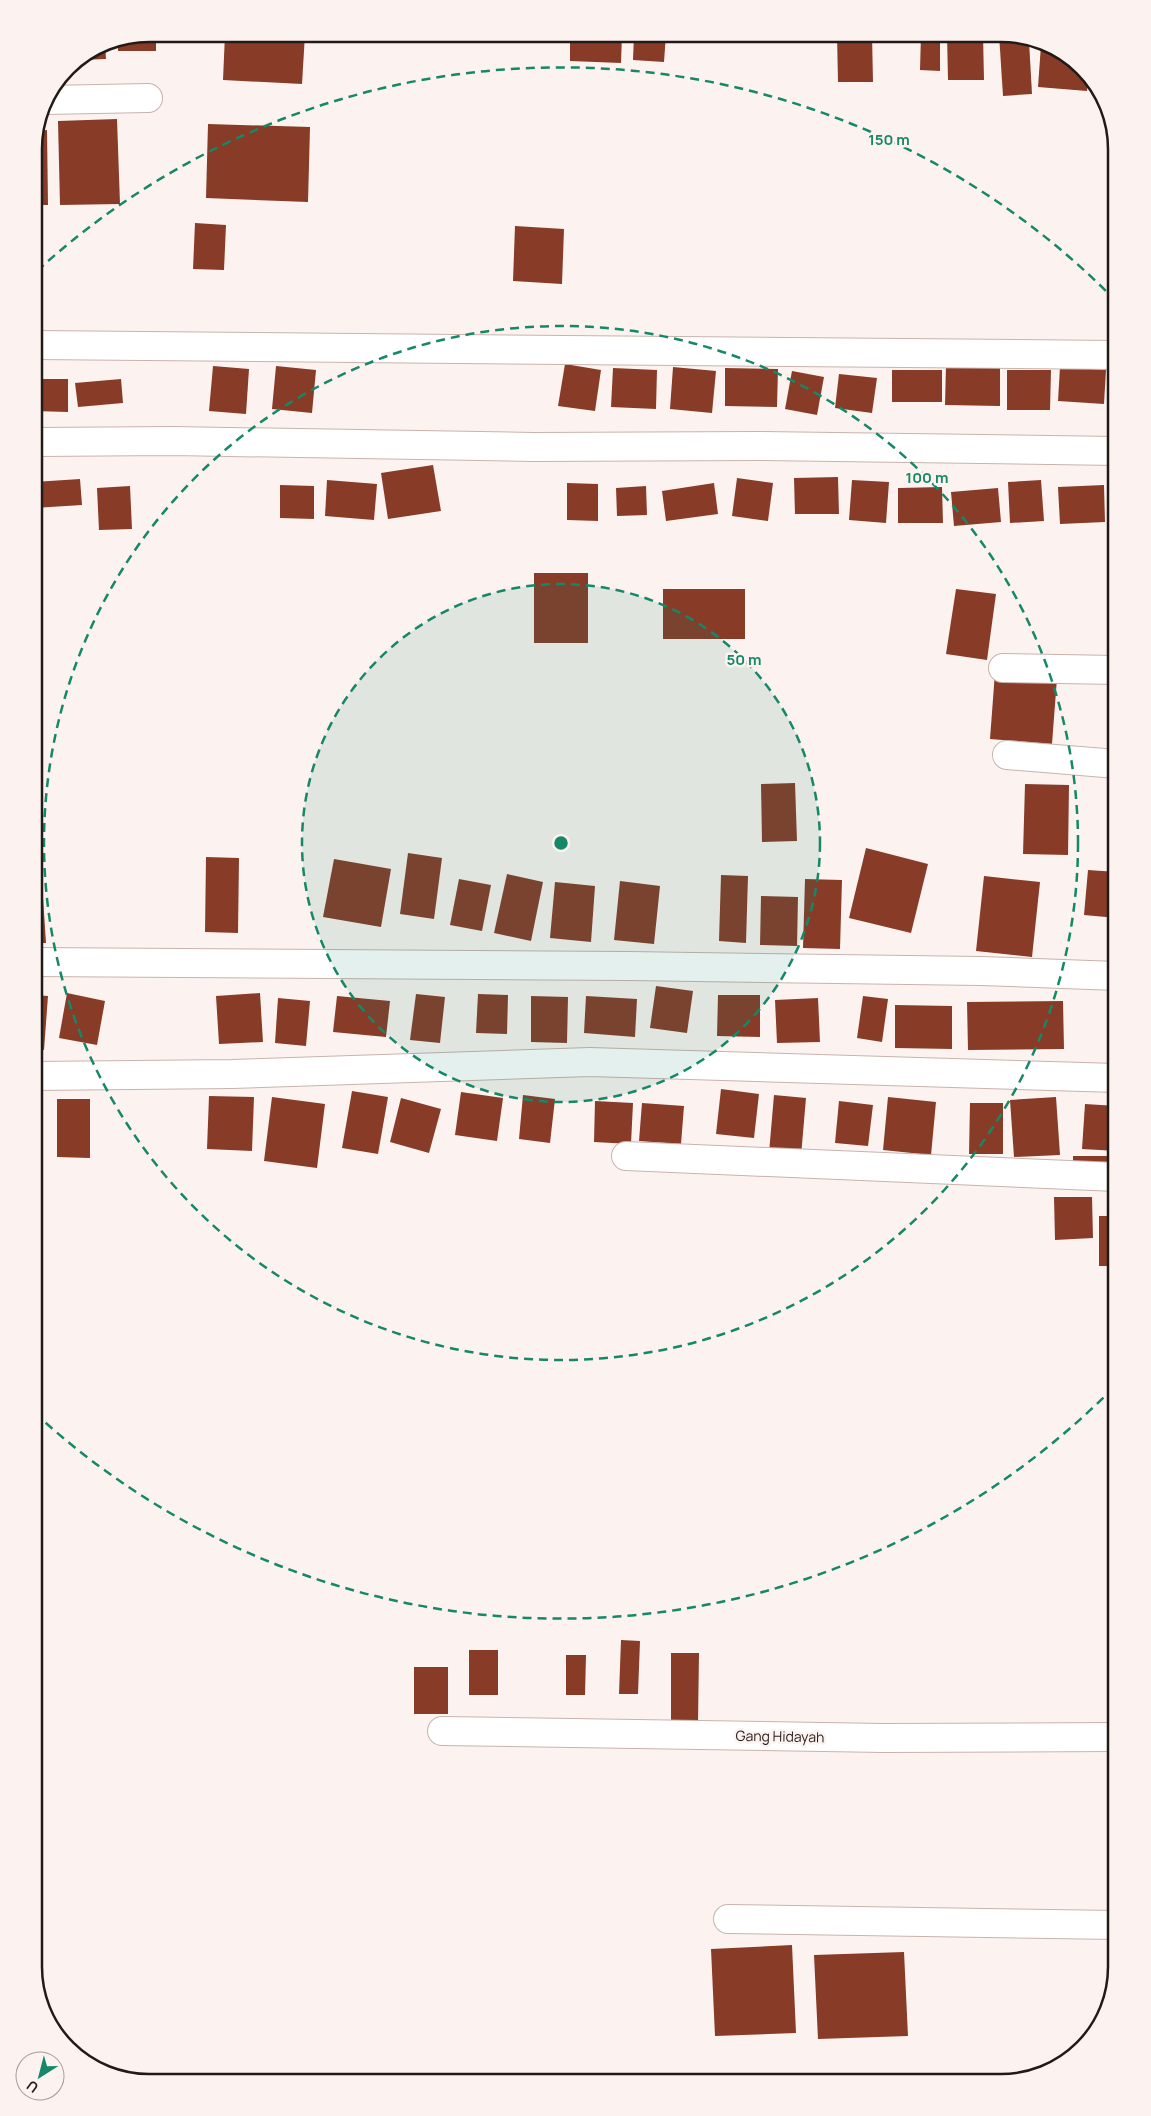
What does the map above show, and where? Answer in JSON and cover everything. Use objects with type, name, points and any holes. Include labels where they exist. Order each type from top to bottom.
[{"type":"street","points":[[54,100],[148,98]]},
{"type":"street","points":[[43,345],[1108,355]]},
{"type":"street","points":[[43,442],[173,441],[533,447],[758,446],[1108,451]]},
{"type":"street","points":[[1003,668],[1108,670]]},
{"type":"street","points":[[1007,755],[1108,763]]},
{"type":"street","points":[[43,962],[637,966],[1108,976]]},
{"type":"street","points":[[42,1076],[232,1074],[590,1062],[1108,1078]]},
{"type":"street","points":[[626,1156],[1108,1177]]},
{"type":"street","name":"Gang Hidayah","points":[[442,1730],[884,1738],[1108,1737]]},
{"type":"street","points":[[728,1919],[1108,1925]]},
{"type":"building","points":[[156,42],[156,51],[118,51],[118,47],[122,46]]},
{"type":"building","points":[[225,42],[305,42],[302,84],[223,80]]},
{"type":"building","points":[[570,42],[622,43],[621,63],[570,61]]},
{"type":"building","points":[[634,43],[665,43],[664,62],[633,60]]},
{"type":"building","points":[[837,43],[872,43],[873,82],[838,82]]},
{"type":"building","points":[[921,43],[940,43],[940,71],[920,70]]},
{"type":"building","points":[[947,43],[983,43],[984,80],[948,80]]},
{"type":"building","points":[[1000,43],[1029,46],[1032,94],[1003,96]]},
{"type":"building","points":[[1041,50],[1061,60],[1087,86],[1087,91],[1038,87]]},
{"type":"building","points":[[106,52],[106,59],[91,60]]},
{"type":"building","points":[[117,119],[120,204],[60,205],[58,121]]},
{"type":"building","points":[[208,124],[310,127],[308,202],[206,198]]},
{"type":"building","points":[[45,130],[47,130],[48,205],[43,205]]},
{"type":"building","points":[[195,223],[226,225],[224,270],[193,269]]},
{"type":"building","points":[[515,226],[564,229],[562,284],[513,281]]},
{"type":"building","points":[[565,364],[601,370],[595,411],[558,406]]},
{"type":"building","points":[[946,365],[1000,366],[1000,406],[945,405]]},
{"type":"building","points":[[213,366],[249,369],[246,414],[209,411]]},
{"type":"building","points":[[276,366],[316,370],[312,413],[272,409]]},
{"type":"building","points":[[673,367],[716,371],[712,413],[670,409]]},
{"type":"building","points":[[1060,367],[1106,370],[1104,404],[1058,401]]},
{"type":"building","points":[[613,368],[657,370],[656,409],[611,407]]},
{"type":"building","points":[[725,368],[778,369],[777,407],[725,406]]},
{"type":"building","points":[[892,370],[942,370],[942,402],[892,402]]},
{"type":"building","points":[[1007,370],[1051,370],[1050,410],[1007,410]]},
{"type":"building","points":[[792,371],[824,377],[817,415],[785,409]]},
{"type":"building","points":[[839,374],[877,378],[872,413],[835,408]]},
{"type":"building","points":[[43,379],[68,379],[68,412],[43,411]]},
{"type":"building","points":[[121,379],[123,403],[78,407],[75,383]]},
{"type":"building","points":[[433,465],[441,511],[388,519],[381,473]]},
{"type":"building","points":[[838,477],[839,514],[795,514],[794,478]]},
{"type":"building","points":[[737,478],[773,483],[768,521],[732,516]]},
{"type":"building","points":[[80,479],[82,505],[43,507],[43,481]]},
{"type":"building","points":[[327,480],[377,484],[374,520],[325,516]]},
{"type":"building","points":[[852,480],[889,482],[886,523],[849,520]]},
{"type":"building","points":[[1041,480],[1044,521],[1010,523],[1008,482]]},
{"type":"building","points":[[567,483],[598,484],[598,521],[567,520]]},
{"type":"building","points":[[714,483],[718,514],[666,521],[662,491]]},
{"type":"building","points":[[280,485],[314,486],[314,519],[280,518]]},
{"type":"building","points":[[1104,485],[1105,522],[1060,524],[1058,487]]},
{"type":"building","points":[[130,486],[132,529],[99,530],[97,488]]},
{"type":"building","points":[[646,486],[647,515],[617,516],[616,488]]},
{"type":"building","points":[[942,487],[943,523],[898,523],[898,488]]},
{"type":"building","points":[[998,488],[1001,522],[954,526],[951,492]]},
{"type":"building","points":[[534,573],[588,573],[588,643],[534,643]]},
{"type":"building","points":[[663,589],[745,589],[745,639],[663,639]]},
{"type":"building","points":[[956,589],[996,594],[987,660],[946,654]]},
{"type":"building","points":[[995,672],[1057,678],[1052,744],[990,739]]},
{"type":"building","points":[[795,783],[797,841],[762,842],[761,784]]},
{"type":"building","points":[[1025,784],[1069,785],[1068,855],[1023,854]]},
{"type":"building","points":[[866,848],[928,864],[911,933],[849,918]]},
{"type":"building","points":[[408,853],[442,858],[434,919],[400,914]]},
{"type":"building","points":[[206,857],[239,858],[238,933],[205,932]]},
{"type":"building","points":[[334,859],[391,869],[381,927],[323,917]]},
{"type":"building","points":[[1088,870],[1108,871],[1108,917],[1084,915]]},
{"type":"building","points":[[507,874],[543,882],[531,941],[494,933]]},
{"type":"building","points":[[721,875],[748,876],[746,943],[719,941]]},
{"type":"building","points":[[984,876],[1040,882],[1032,957],[976,951]]},
{"type":"building","points":[[459,879],[491,885],[482,931],[450,925]]},
{"type":"building","points":[[805,879],[842,880],[840,949],[803,948]]},
{"type":"building","points":[[620,881],[660,886],[654,944],[614,940]]},
{"type":"building","points":[[555,882],[595,886],[591,942],[550,938]]},
{"type":"building","points":[[43,891],[46,943],[43,943]]},
{"type":"building","points":[[761,896],[798,897],[797,946],[760,945]]},
{"type":"building","points":[[656,986],[693,991],[687,1033],[650,1028]]},
{"type":"building","points":[[67,993],[105,1001],[97,1045],[59,1038]]},
{"type":"building","points":[[260,993],[263,1042],[219,1044],[216,996]]},
{"type":"building","points":[[416,994],[445,997],[440,1043],[410,1040]]},
{"type":"building","points":[[478,994],[508,995],[507,1034],[476,1033]]},
{"type":"building","points":[[718,995],[760,995],[760,1037],[717,1036]]},
{"type":"building","points":[[43,996],[48,996],[44,1050],[43,1050]]},
{"type":"building","points":[[337,996],[390,1001],[386,1037],[333,1032]]},
{"type":"building","points":[[531,996],[568,997],[567,1043],[531,1042]]},
{"type":"building","points":[[586,996],[637,999],[635,1037],[584,1033]]},
{"type":"building","points":[[863,996],[888,999],[882,1042],[857,1038]]},
{"type":"building","points":[[278,998],[310,1001],[306,1046],[275,1043]]},
{"type":"building","points":[[818,998],[820,1042],[777,1043],[775,1000]]},
{"type":"building","points":[[1063,1001],[1064,1049],[968,1050],[967,1002]]},
{"type":"building","points":[[895,1005],[952,1006],[952,1049],[895,1048]]},
{"type":"building","points":[[721,1089],[759,1094],[754,1138],[716,1134]]},
{"type":"building","points":[[352,1091],[388,1097],[378,1154],[342,1148]]},
{"type":"building","points":[[461,1092],[503,1098],[497,1141],[455,1135]]},
{"type":"building","points":[[523,1095],[555,1099],[550,1143],[519,1139]]},
{"type":"building","points":[[774,1095],[806,1098],[801,1156],[769,1153]]},
{"type":"building","points":[[209,1096],[254,1097],[252,1151],[207,1149]]},
{"type":"building","points":[[272,1097],[325,1104],[317,1168],[264,1161]]},
{"type":"building","points":[[888,1097],[936,1102],[931,1155],[883,1150]]},
{"type":"building","points":[[1056,1097],[1060,1155],[1014,1157],[1010,1100]]},
{"type":"building","points":[[401,1098],[441,1109],[429,1153],[390,1142]]},
{"type":"building","points":[[57,1099],[90,1099],[90,1158],[57,1157]]},
{"type":"building","points":[[595,1101],[633,1103],[631,1144],[594,1142]]},
{"type":"building","points":[[839,1101],[873,1105],[868,1146],[835,1143]]},
{"type":"building","points":[[642,1103],[684,1106],[681,1144],[639,1141]]},
{"type":"building","points":[[970,1103],[1003,1103],[1003,1154],[969,1154]]},
{"type":"building","points":[[1085,1104],[1108,1105],[1108,1150],[1082,1149]]},
{"type":"building","points":[[1073,1156],[1108,1156],[1108,1171],[1073,1171]]},
{"type":"building","points":[[1054,1197],[1092,1197],[1093,1238],[1055,1240]]},
{"type":"building","points":[[1099,1216],[1108,1216],[1108,1266],[1099,1266]]},
{"type":"building","points":[[621,1640],[640,1641],[638,1694],[619,1694]]},
{"type":"building","points":[[469,1650],[498,1650],[498,1695],[469,1695]]},
{"type":"building","points":[[671,1653],[699,1653],[698,1723],[671,1723]]},
{"type":"building","points":[[566,1655],[586,1655],[585,1695],[566,1695]]},
{"type":"building","points":[[414,1667],[448,1667],[448,1714],[414,1714]]},
{"type":"building","points":[[792,1945],[796,2033],[715,2036],[711,1949]]},
{"type":"building","points":[[904,1952],[908,2036],[818,2039],[814,1955]]}]
